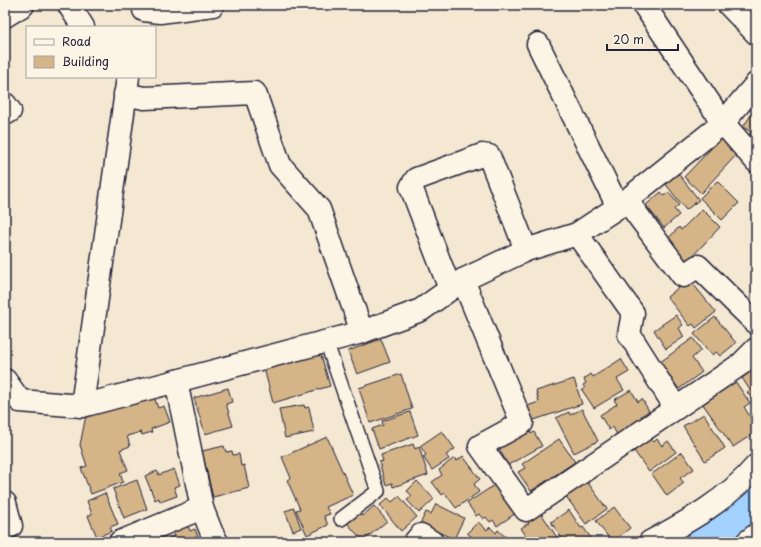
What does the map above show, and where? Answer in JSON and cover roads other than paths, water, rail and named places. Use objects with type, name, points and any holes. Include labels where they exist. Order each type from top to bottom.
[{"type":"street","points":[[5,16],[23,5]]},
{"type":"street","points":[[69,5],[82,26]]},
{"type":"street","points":[[143,14],[213,5]]},
{"type":"street","points":[[644,5],[723,123],[756,161]]},
{"type":"street","points":[[730,5],[756,33]]},
{"type":"street","points":[[538,44],[622,204],[683,276],[698,266],[756,323]]},
{"type":"street","points":[[5,380],[12,404],[82,406],[362,332],[421,310],[456,284],[526,250],[577,234],[622,204],[723,123],[756,84]]},
{"type":"street","points":[[82,406],[127,86],[144,98],[255,93],[280,165],[319,209],[362,332]]},
{"type":"street","points":[[5,104],[10,111],[5,114]]},
{"type":"street","points":[[526,250],[489,156],[482,155],[416,178],[411,187],[522,423],[480,446],[526,510],[741,364],[756,349]]},
{"type":"street","points":[[577,234],[633,313],[629,334],[676,408]]},
{"type":"street","points":[[176,381],[202,508],[211,532],[217,542]]},
{"type":"street","points":[[650,542],[691,520],[719,501],[744,480],[756,466]]},
{"type":"street","points":[[5,504],[11,526],[5,530]]},
{"type":"street","points":[[120,542],[202,508]]},
{"type":"street","points":[[415,542],[421,535],[432,542]]},
{"type":"street","points":[[747,542],[756,535]]},
{"type":"lane","points":[[326,341],[378,491],[341,519]]},
{"type":"waterway","points":[[704,542],[756,503]]}]
